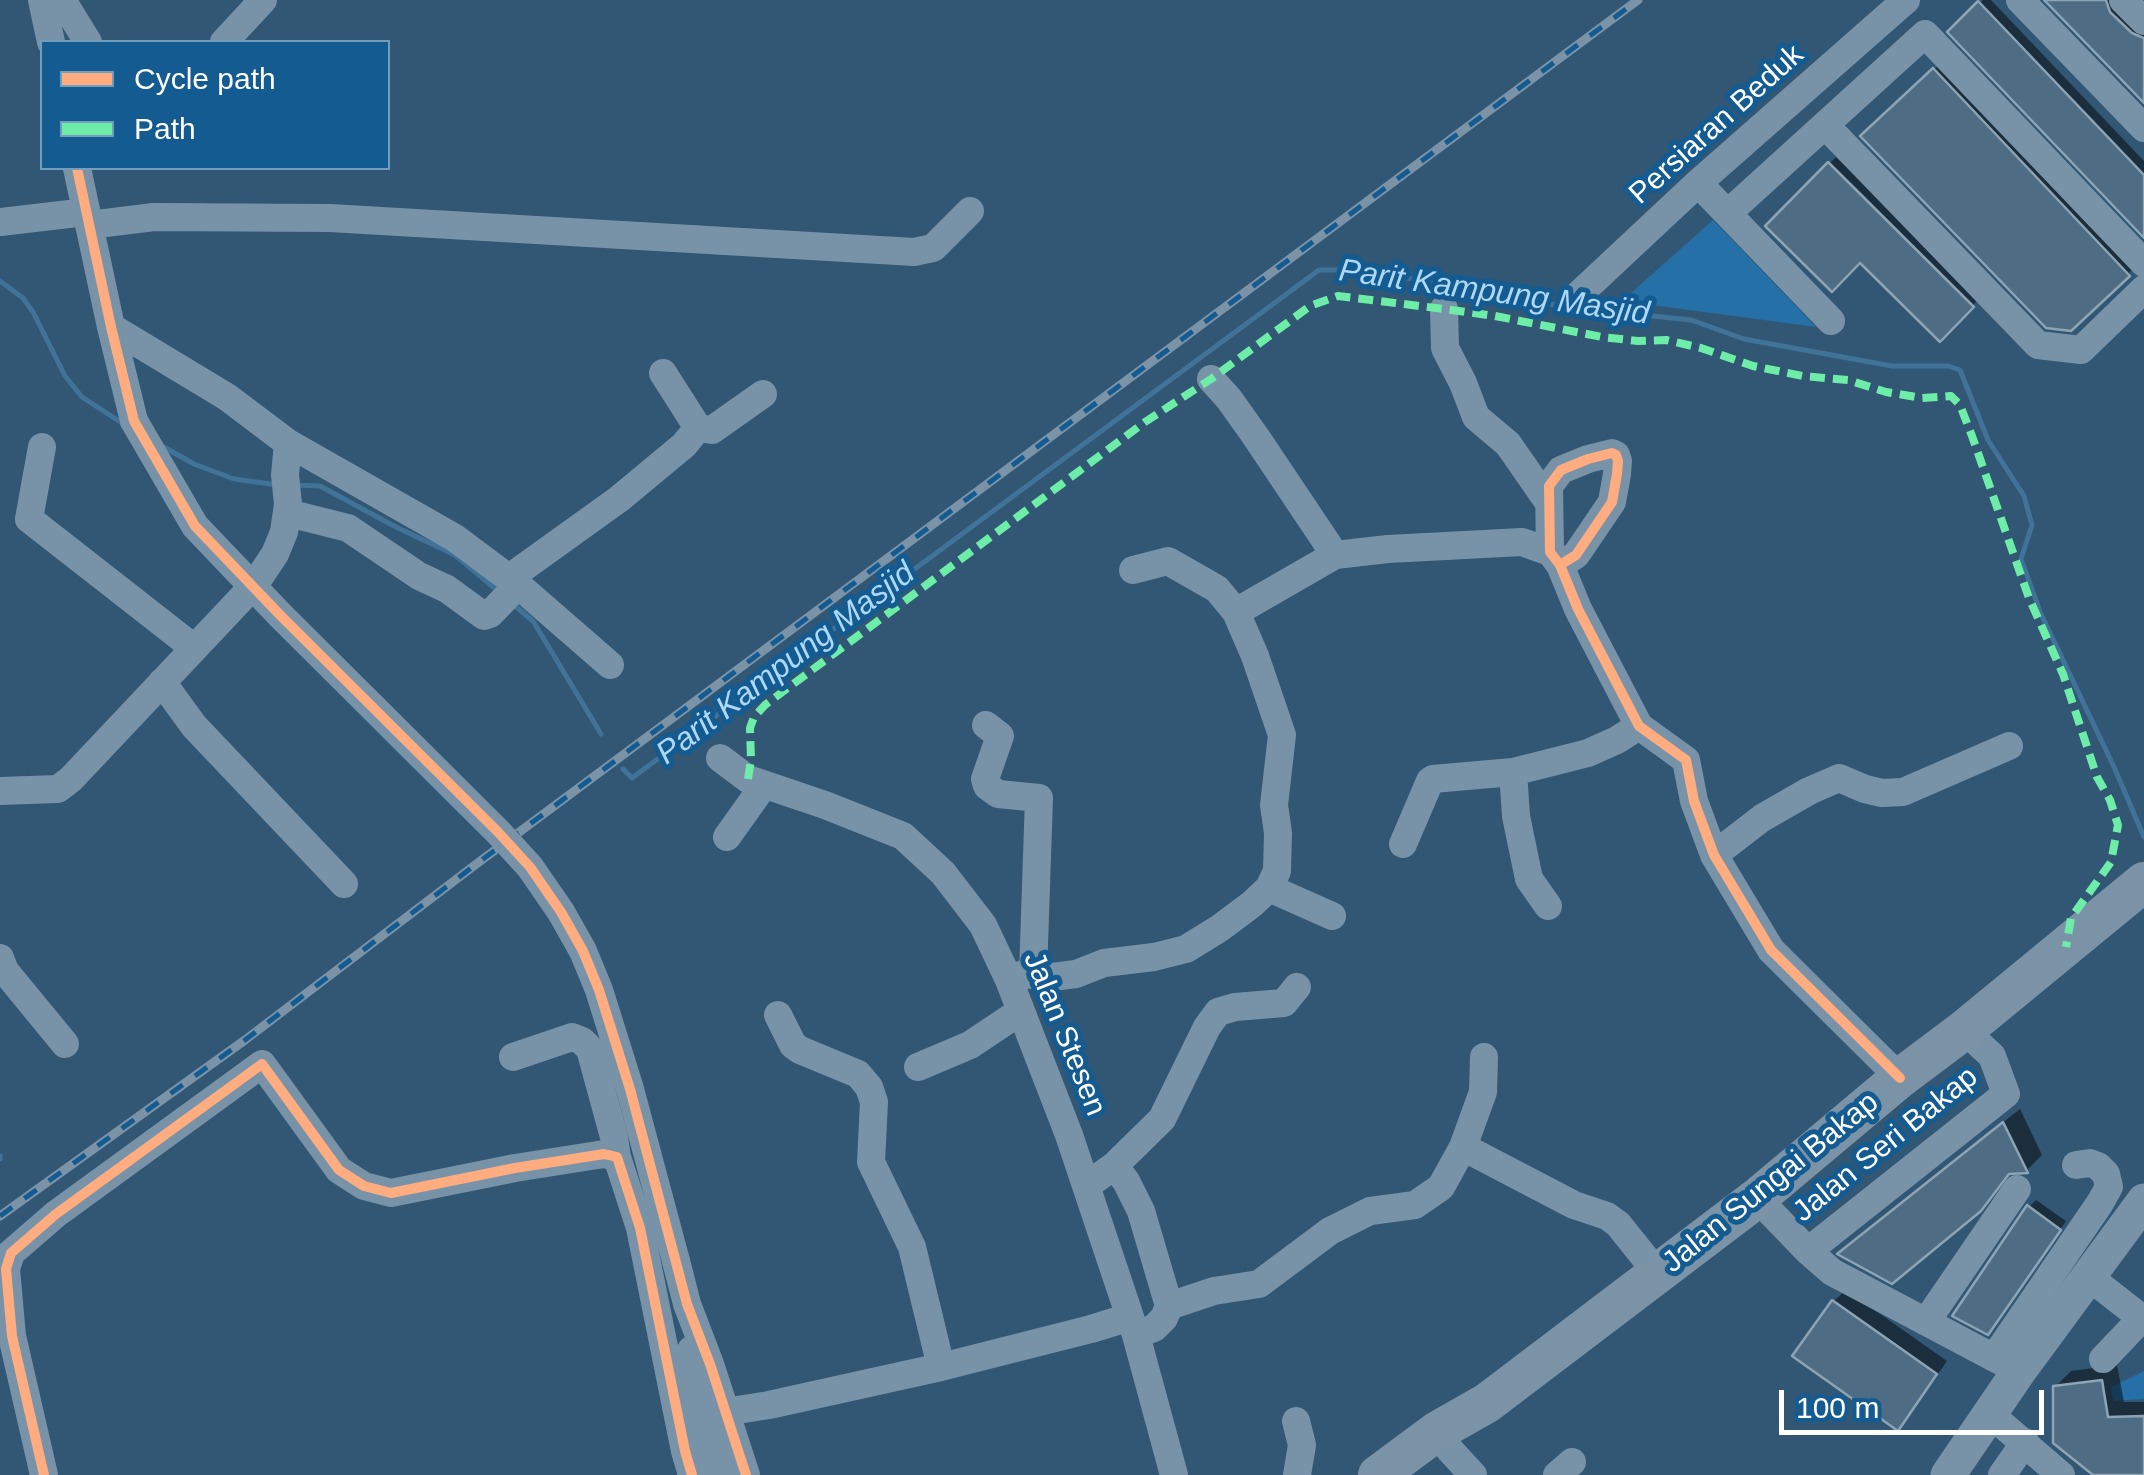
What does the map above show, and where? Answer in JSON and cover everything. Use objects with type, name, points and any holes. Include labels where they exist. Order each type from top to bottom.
[{"type":"highway","name":"Jalan Sungai Bakap","points":[[1378,1475],[1438,1462],[1487,1403],[1757,1198],[2144,882]]},
{"type":"main road","points":[[1948,1475],[1990,1414],[2007,1365],[2089,1276],[2144,1201]]},
{"type":"street","points":[[42,0],[51,40]]},
{"type":"street","points":[[62,0],[87,40]]},
{"type":"street","points":[[226,40],[264,0]]},
{"type":"street","name":"Persiaran Beduk","points":[[1573,300],[1698,182],[1906,0]]},
{"type":"street","points":[[2020,0],[2144,128]]},
{"type":"street","points":[[2123,0],[2144,20]]},
{"type":"street","points":[[1728,213],[1925,34],[2144,263]]},
{"type":"street","points":[[1825,126],[2038,346],[2081,350],[2144,289]]},
{"type":"street","points":[[86,173],[88,219],[134,421],[195,526],[530,867],[583,951],[630,1089],[687,1304],[725,1412],[725,1458]]},
{"type":"street","points":[[1698,182],[1830,321]]},
{"type":"street","points":[[0,222],[154,217],[330,218],[914,252],[933,248],[970,211]]},
{"type":"street","points":[[1444,308],[1445,348],[1476,417],[1508,444],[1549,503]]},
{"type":"street","points":[[111,327],[228,398],[288,443],[455,538],[508,591],[610,666]]},
{"type":"street","points":[[663,373],[698,428],[712,430],[764,394]]},
{"type":"street","points":[[1212,380],[1275,464],[1334,555]]},
{"type":"street","points":[[288,509],[348,528],[484,616],[508,591],[684,445],[698,428]]},
{"type":"street","points":[[0,792],[58,789],[71,779],[254,584],[275,554],[288,509],[284,475],[288,443]]},
{"type":"street","points":[[42,447],[28,519],[194,648]]},
{"type":"street","points":[[1236,612],[1334,555],[1522,542],[1555,559],[1576,555],[1612,502],[1616,455],[1588,459],[1561,470],[1548,486],[1555,559],[1639,726],[1686,760],[1694,800],[1714,856],[1771,950],[1900,1078]]},
{"type":"street","points":[[986,726],[1000,736],[986,779],[988,786],[998,794],[1039,798],[1021,977],[1076,974],[1104,963],[1186,949],[1270,888],[1277,871],[1274,805],[1282,735],[1255,656],[1236,612],[1217,588],[1168,560],[1134,570]]},
{"type":"street","points":[[162,682],[194,726],[344,884]]},
{"type":"street","points":[[1403,844],[1434,778],[1513,772],[1588,753],[1639,726]]},
{"type":"street","points":[[1714,856],[1762,818],[1839,778],[1882,793],[1903,792],[2010,746]]},
{"type":"street","name":"Jalan Stesen","points":[[720,758],[748,779],[903,836],[943,873],[1021,977],[1021,1011],[1133,1326],[1174,1475]]},
{"type":"street","points":[[1513,772],[1516,816],[1528,879],[1548,906]]},
{"type":"street","points":[[727,837],[764,785]]},
{"type":"street","points":[[1270,888],[1332,916]]},
{"type":"street","points":[[0,958],[4,970],[65,1044]]},
{"type":"street","points":[[1086,1186],[1114,1166],[1162,1119],[1218,1012],[1284,1003],[1297,986]]},
{"type":"street","points":[[918,1068],[970,1045],[1021,1011]]},
{"type":"street","points":[[778,1015],[793,1045],[858,1074],[868,1087],[874,1102],[871,1162],[912,1246],[942,1367]]},
{"type":"street","name":"Jalan Seri Bakap","points":[[1757,1198],[1808,1251],[2006,1094],[1992,1056],[1964,1030]]},
{"type":"street","points":[[514,1056],[572,1038],[590,1049],[617,1158],[640,1228],[693,1475],[725,1458],[744,1425],[769,1405]]},
{"type":"street","points":[[1169,1306],[1214,1291],[1258,1284],[1330,1231],[1370,1211],[1415,1205],[1441,1187],[1463,1147],[1483,1092],[1484,1057]]},
{"type":"street","points":[[44,1475],[12,1336],[6,1269],[11,1253],[56,1214],[262,1064],[340,1170],[364,1186],[390,1194],[515,1168],[604,1154],[617,1158]]},
{"type":"street","points":[[1463,1147],[1574,1205],[1607,1216],[1658,1274]]},
{"type":"street","points":[[1808,1251],[1832,1272],[2007,1365],[2109,1187],[2106,1174],[2098,1166],[2090,1162],[2076,1164]]},
{"type":"street","points":[[725,1412],[942,1367],[1091,1329],[1154,1328],[1169,1306],[1141,1211],[1114,1166]]},
{"type":"street","points":[[1926,1322],[2018,1189]]},
{"type":"street","points":[[2089,1276],[2143,1319],[2103,1359]]},
{"type":"street","points":[[687,1304],[693,1368],[725,1458]]},
{"type":"street","points":[[710,1364],[732,1388],[769,1405]]},
{"type":"street","points":[[1990,1414],[2061,1475]]},
{"type":"street","points":[[1296,1421],[1302,1445],[1297,1475]]},
{"type":"street","points":[[2002,1475],[2025,1442]]},
{"type":"shaded area","points":[[1713,220],[1816,327],[1622,301]]},
{"type":"shaded area","points":[[2144,1371],[2144,1399],[2113,1401],[2111,1387]]},
{"type":"building","points":[[2044,0],[2106,0],[2110,12],[2132,33],[2144,38],[2144,103]]},
{"type":"building","points":[[1978,1],[2144,175],[2144,238],[1947,32]]},
{"type":"building","points":[[1933,68],[2130,276],[2071,331],[2046,328],[1860,136]]},
{"type":"building","points":[[1828,162],[1974,307],[1940,342],[1860,263],[1832,292],[1765,226]]},
{"type":"building","points":[[2003,1122],[2028,1173],[2009,1174],[1981,1211],[1892,1284],[1837,1254]]},
{"type":"building","points":[[2027,1205],[2061,1230],[1988,1335],[1952,1316]]},
{"type":"building","points":[[1832,1300],[1937,1374],[1898,1431],[1792,1356]]},
{"type":"building","points":[[2102,1380],[2108,1417],[2144,1416],[2144,1475],[2093,1475],[2053,1443],[2053,1386]]},
{"type":"waterway","name":"Parit Kampung Masjid","points":[[623,769],[632,778],[1319,270],[1366,270],[1486,288],[1566,307]]},
{"type":"waterway","name":"Parit Kampung Masjid","points":[[0,281],[23,298],[33,312],[65,376],[82,397],[122,423]]},
{"type":"waterway","name":"Parit Kampung Masjid","points":[[1577,308],[1691,320],[1744,339],[1892,366],[1948,366],[1960,370],[1988,440],[2024,496],[2032,525],[2021,559],[2041,614],[2144,837]]},
{"type":"waterway","name":"Parit Kampung Masjid","points":[[162,446],[194,464],[234,479],[278,485]]},
{"type":"waterway","name":"Parit Kampung Masjid","points":[[294,485],[320,486],[455,555],[498,591]]},
{"type":"waterway","name":"Parit Kampung Masjid","points":[[514,605],[533,621],[601,734]]},
{"type":"railway","points":[[0,1216],[245,1040],[1638,0]]},
{"type":"marked path","points":[[748,779],[750,728],[765,705],[1145,422],[1310,306],[1338,296],[1444,309],[1602,337],[1666,340],[1753,366],[1803,376],[1848,380],[1922,398],[1951,396],[1960,405],[2029,598],[2063,674],[2097,777],[2118,825],[2111,862],[2071,918],[2066,947]]},
{"type":"cycle path","points":[[77,170],[134,421],[195,526],[530,867],[583,951],[630,1089],[687,1304],[746,1475]]},
{"type":"cycle path","points":[[1560,565],[1576,555],[1612,502],[1618,461],[1612,453],[1561,470],[1549,486],[1550,552],[1639,726],[1686,760],[1694,801],[1714,855],[1771,950],[1900,1078]]},
{"type":"cycle path","points":[[44,1475],[12,1336],[6,1269],[11,1253],[56,1214],[262,1064],[339,1170],[364,1186],[391,1193],[515,1168],[604,1154],[617,1157],[640,1228],[692,1475]]}]
